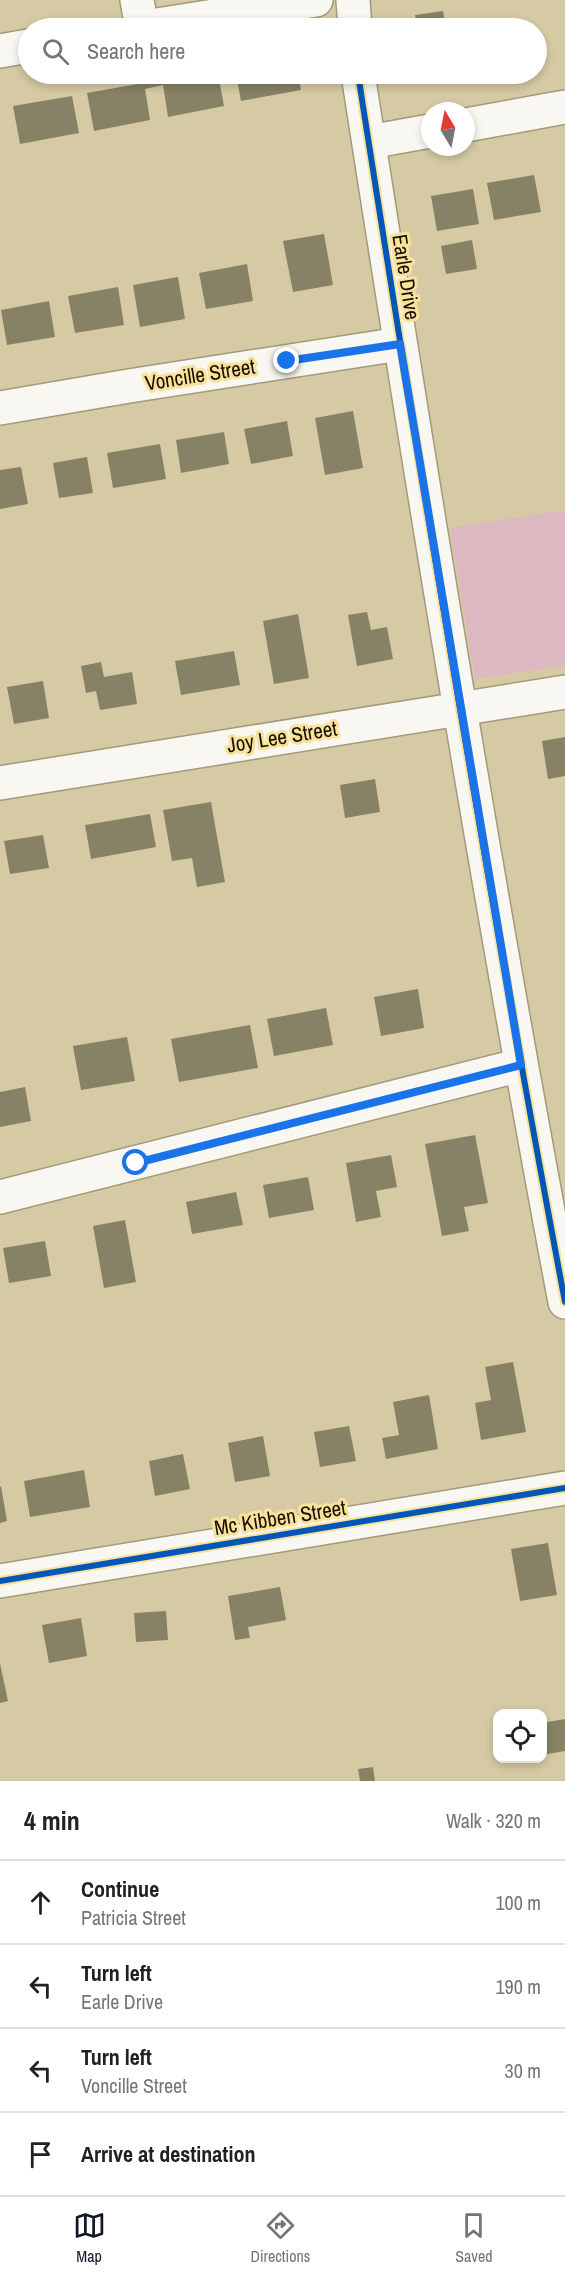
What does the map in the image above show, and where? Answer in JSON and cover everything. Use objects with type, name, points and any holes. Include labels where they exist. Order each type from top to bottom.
[{"type":"street","points":[[137,0],[139,18]]},
{"type":"street","points":[[203,18],[316,0]]},
{"type":"street","points":[[353,0],[354,18]]},
{"type":"street","points":[[0,51],[18,48]]},
{"type":"street","name":"Earle Drive","points":[[360,84],[460,708],[521,1065],[564,1290]]},
{"type":"street","points":[[475,123],[565,107]]},
{"type":"street","points":[[369,142],[421,133]]},
{"type":"street","name":"Voncille Street","points":[[0,408],[400,344]]},
{"type":"street","name":"Joy Lee Street","points":[[0,783],[565,692]]},
{"type":"street","points":[[0,1197],[521,1065]]},
{"type":"street","name":"Mc Kibben Street","points":[[0,1581],[565,1488]]},
{"type":"shaded area","points":[[565,510],[565,666],[475,679],[450,528]]},
{"type":"building","points":[[443,11],[444,18],[415,18],[415,15]]},
{"type":"building","points":[[138,84],[220,84],[224,106],[168,117],[163,85],[145,89],[150,120],[94,131],[87,93]]},
{"type":"building","points":[[238,84],[300,84],[301,90],[241,101]]},
{"type":"building","points":[[72,96],[79,133],[20,144],[13,106]]},
{"type":"building","points":[[534,175],[541,212],[494,220],[487,183]]},
{"type":"building","points":[[473,189],[479,224],[437,231],[431,196]]},
{"type":"building","points":[[324,234],[333,285],[293,292],[283,241]]},
{"type":"building","points":[[472,240],[477,269],[446,274],[441,246]]},
{"type":"building","points":[[247,264],[253,301],[206,309],[199,273]]},
{"type":"building","points":[[178,277],[185,319],[140,327],[133,285]]},
{"type":"building","points":[[118,287],[124,325],[75,333],[68,296]]},
{"type":"building","points":[[49,301],[55,337],[7,345],[1,310]]},
{"type":"building","points":[[353,411],[363,468],[325,475],[315,418]]},
{"type":"building","points":[[287,421],[293,456],[251,464],[244,429]]},
{"type":"building","points":[[224,432],[229,464],[181,473],[176,440]]},
{"type":"building","points":[[160,444],[166,479],[113,488],[107,453]]},
{"type":"building","points":[[87,457],[93,493],[59,498],[53,463]]},
{"type":"building","points":[[21,467],[28,504],[0,509],[0,470]]},
{"type":"building","points":[[367,612],[371,630],[387,627],[393,659],[357,666],[348,615]]},
{"type":"building","points":[[298,614],[309,678],[274,684],[263,621]]},
{"type":"building","points":[[234,651],[240,685],[181,695],[175,661]]},
{"type":"building","points":[[101,662],[104,677],[132,672],[137,704],[100,710],[96,691],[86,693],[81,666]]},
{"type":"building","points":[[43,681],[49,718],[14,724],[7,687]]},
{"type":"building","points":[[565,737],[565,776],[548,779],[542,741]]},
{"type":"building","points":[[375,779],[380,812],[345,818],[340,785]]},
{"type":"building","points":[[211,802],[225,882],[197,887],[192,858],[172,861],[163,810]]},
{"type":"building","points":[[150,814],[156,847],[91,859],[85,825]]},
{"type":"building","points":[[43,835],[49,868],[10,874],[4,841]]},
{"type":"building","points":[[418,989],[424,1028],[381,1036],[374,997]]},
{"type":"building","points":[[326,1008],[333,1045],[274,1056],[267,1019]]},
{"type":"building","points":[[250,1025],[258,1068],[179,1082],[171,1039]]},
{"type":"building","points":[[127,1037],[135,1081],[81,1090],[73,1046]]},
{"type":"building","points":[[25,1087],[31,1121],[0,1127],[0,1092]]},
{"type":"building","points":[[475,1135],[488,1203],[464,1207],[469,1231],[442,1236],[425,1144]]},
{"type":"building","points":[[391,1155],[397,1187],[376,1191],[381,1217],[356,1222],[346,1163]]},
{"type":"building","points":[[308,1177],[314,1210],[269,1218],[263,1185]]},
{"type":"building","points":[[236,1192],[243,1225],[192,1234],[186,1202]]},
{"type":"building","points":[[125,1220],[136,1282],[104,1288],[93,1226]]},
{"type":"building","points":[[45,1241],[51,1276],[9,1283],[3,1248]]},
{"type":"building","points":[[513,1362],[526,1432],[481,1440],[475,1403],[491,1400],[485,1367]]},
{"type":"building","points":[[429,1395],[438,1449],[386,1459],[382,1438],[399,1435],[393,1402]]},
{"type":"building","points":[[349,1426],[356,1461],[320,1467],[314,1432]]},
{"type":"building","points":[[263,1436],[270,1476],[235,1482],[228,1443]]},
{"type":"building","points":[[183,1454],[190,1489],[155,1496],[149,1461]]},
{"type":"building","points":[[84,1470],[90,1507],[30,1517],[24,1481]]},
{"type":"building","points":[[0,1487],[7,1521],[0,1523]]},
{"type":"building","points":[[548,1543],[557,1595],[520,1601],[511,1549]]},
{"type":"building","points":[[280,1587],[286,1620],[248,1627],[250,1638],[235,1640],[228,1596]]},
{"type":"building","points":[[166,1611],[168,1640],[136,1642],[134,1613]]},
{"type":"building","points":[[81,1618],[87,1656],[49,1663],[42,1625]]},
{"type":"building","points":[[0,1663],[8,1701],[0,1703]]},
{"type":"building","points":[[565,1719],[565,1751],[547,1754],[547,1722]]},
{"type":"building","points":[[373,1767],[375,1781],[360,1781],[358,1769]]},
{"type":"cycle path","points":[[360,84],[457,689],[509,996],[565,1302]]},
{"type":"cycle path","points":[[0,1581],[565,1488]]},
{"type":"route","points":[[136,1163],[521,1065],[400,344],[287,361]]}]
